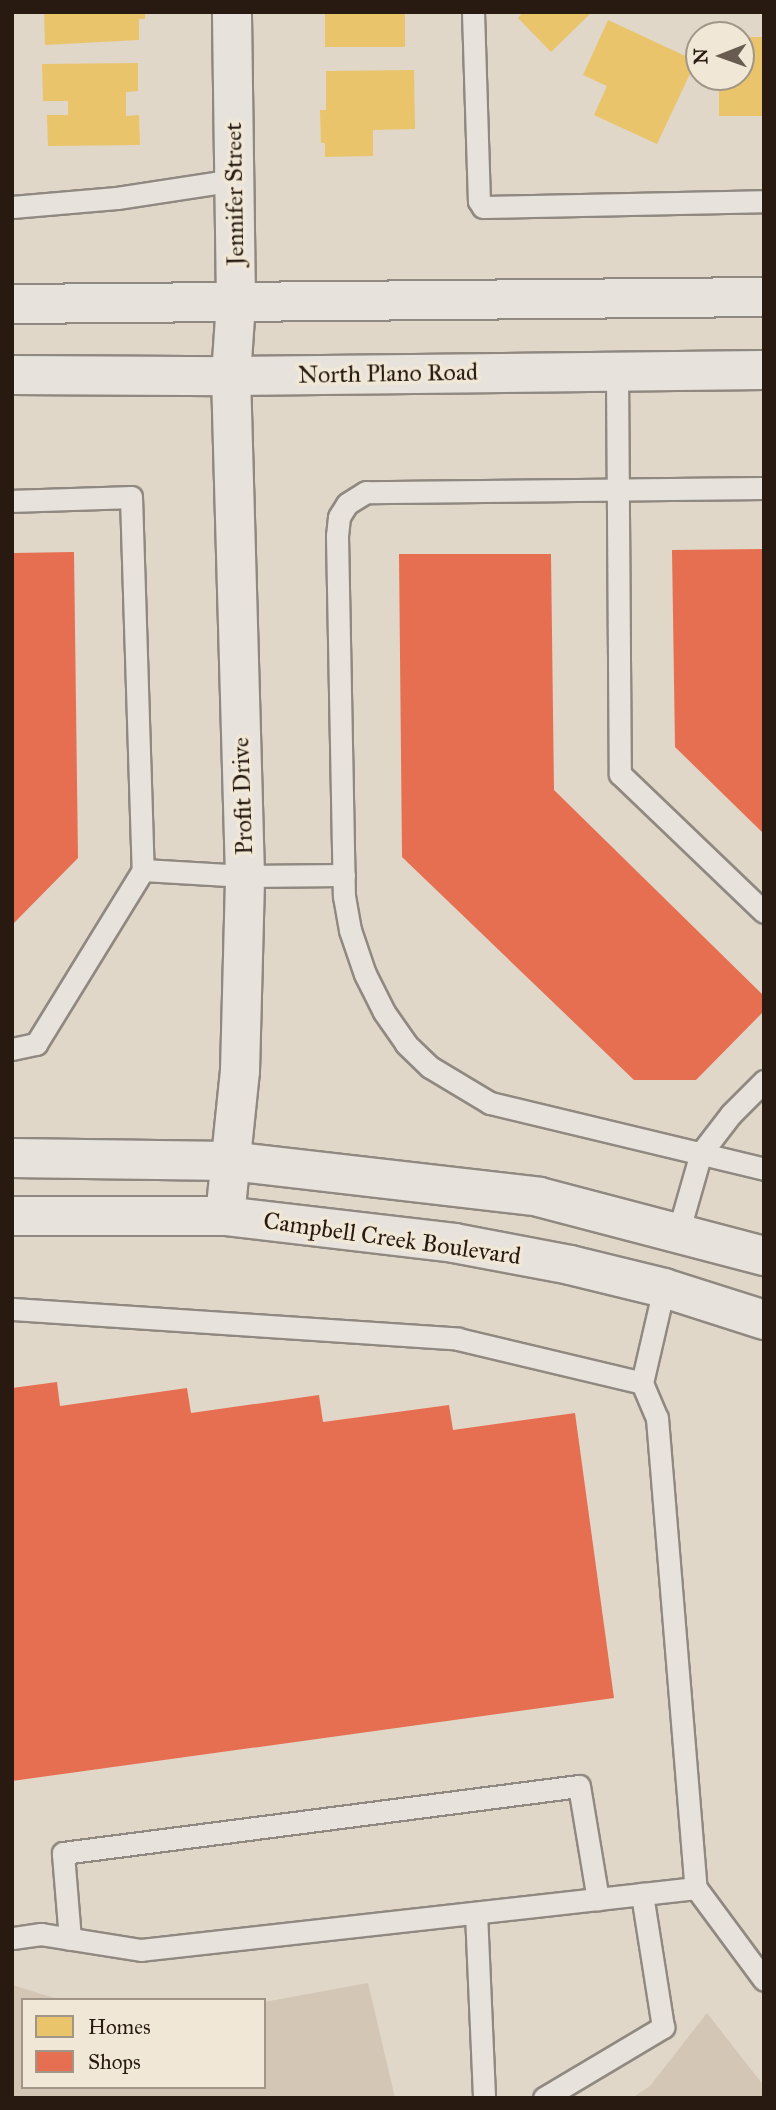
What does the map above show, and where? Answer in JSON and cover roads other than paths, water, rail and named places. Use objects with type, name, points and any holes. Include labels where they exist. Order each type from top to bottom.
[{"type":"street","name":"Jennifer Street","points":[[231,376],[236,302],[232,12]]},
{"type":"street","points":[[12,304],[764,297]]},
{"type":"street","name":"North Plano Road","points":[[12,375],[231,376],[764,369]]},
{"type":"street","name":"Profit Drive","points":[[225,1216],[240,1071],[245,876],[231,376]]},
{"type":"street","points":[[12,1158],[230,1161],[539,1197],[764,1256]]},
{"type":"street","name":"Campbell Creek Boulevard","points":[[12,1216],[225,1216],[454,1243],[570,1265],[664,1288],[764,1320]]},
{"type":"street","points":[[664,1288],[678,1233]]},
{"type":"lane","points":[[473,12],[479,201],[483,207],[764,201]]},
{"type":"lane","points":[[12,207],[117,198],[234,180]]},
{"type":"lane","points":[[617,371],[621,774],[764,912]]},
{"type":"lane","points":[[764,488],[366,492],[347,504],[339,517],[337,536],[344,875],[350,930],[365,974],[384,1012],[406,1044],[430,1067],[490,1103],[764,1170]]},
{"type":"lane","points":[[12,500],[131,497],[143,870],[36,1044],[12,1049]]},
{"type":"lane","points":[[143,870],[245,876],[344,875]]},
{"type":"lane","points":[[678,1233],[701,1153],[731,1114],[764,1080]]},
{"type":"lane","points":[[664,1288],[642,1383],[657,1418],[696,1888],[764,1980]]},
{"type":"lane","points":[[12,1309],[458,1339],[642,1383]]},
{"type":"lane","points":[[70,1939],[63,1853],[579,1786],[598,1899]]},
{"type":"lane","points":[[12,1938],[41,1934],[141,1950],[696,1888]]},
{"type":"lane","points":[[544,2098],[663,2027],[642,1894]]},
{"type":"lane","points":[[476,1913],[484,2098]]}]
